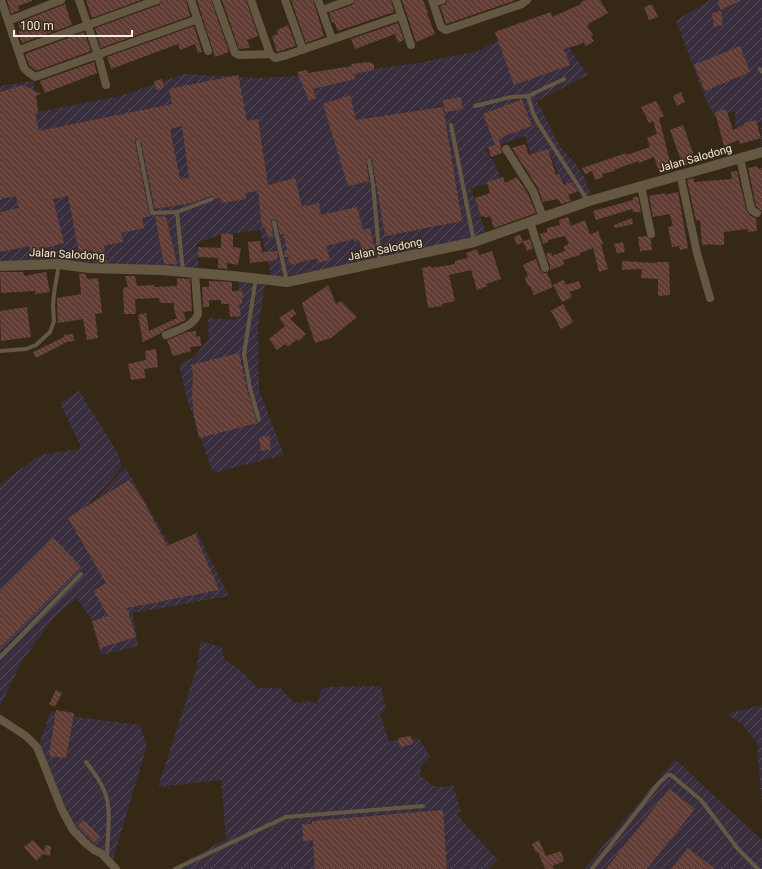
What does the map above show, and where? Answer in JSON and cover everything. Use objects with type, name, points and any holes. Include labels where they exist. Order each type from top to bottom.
[{"type":"street","points":[[1,0],[24,68],[35,77],[198,19]]},
{"type":"street","points":[[33,0],[37,9]]},
{"type":"street","points":[[8,21],[61,0]]},
{"type":"street","points":[[79,0],[98,55],[106,85]]},
{"type":"street","points":[[19,50],[157,0]]},
{"type":"street","points":[[191,0],[208,51]]},
{"type":"street","points":[[216,0],[235,53],[238,55],[270,54]]},
{"type":"street","points":[[261,0],[252,2],[270,54],[275,58],[303,50],[401,16]]},
{"type":"street","points":[[285,0],[303,50]]},
{"type":"street","points":[[318,0],[332,39]]},
{"type":"street","points":[[322,10],[350,0]]},
{"type":"street","points":[[396,0],[411,45]]},
{"type":"street","points":[[442,0],[432,2],[441,27],[446,30],[522,4],[527,0]]},
{"type":"street","points":[[506,149],[533,191],[543,217]]},
{"type":"street","name":"Jalan Salodong","points":[[0,266],[59,264],[89,268],[183,272],[288,282],[474,242],[589,201],[762,152]]},
{"type":"street","points":[[740,158],[751,208],[757,213]]},
{"type":"street","points":[[680,174],[697,253],[710,298]]},
{"type":"street","points":[[641,186],[650,234]]},
{"type":"street","points":[[530,222],[545,268]]},
{"type":"street","points":[[166,335],[193,322],[197,317],[195,273]]},
{"type":"street","points":[[0,719],[26,736],[37,747],[62,810],[73,830],[84,842],[102,854],[116,869]]},
{"type":"lane","points":[[475,106],[511,97],[528,96],[564,79]]},
{"type":"lane","points":[[528,96],[538,122],[589,201]]},
{"type":"lane","points":[[451,125],[474,242]]},
{"type":"lane","points":[[138,142],[152,213],[177,212],[212,199]]},
{"type":"lane","points":[[369,160],[373,184],[380,263]]},
{"type":"lane","points":[[177,212],[183,272]]},
{"type":"lane","points":[[274,222],[288,282]]},
{"type":"lane","points":[[0,351],[26,349],[36,345],[50,332],[54,321],[53,300],[59,264]]},
{"type":"lane","points":[[256,278],[244,354],[250,388],[259,420]]},
{"type":"lane","points":[[0,657],[81,574]]},
{"type":"lane","points":[[86,762],[106,793],[108,813],[107,860]]},
{"type":"lane","points":[[592,869],[659,783],[668,775],[671,775],[701,800],[738,849],[758,869]]},
{"type":"lane","points":[[175,869],[286,817],[423,806]]},
{"type":"shaded area","points":[[710,0],[762,0],[762,146],[761,122],[736,132],[735,111],[714,116],[704,95],[676,21]]},
{"type":"shaded area","points":[[546,14],[588,75],[537,101],[561,148],[583,174],[592,197],[583,201],[575,184],[568,187],[560,177],[549,152],[532,158],[525,136],[485,149],[496,166],[501,180],[471,188],[486,234],[363,263],[272,278],[260,230],[219,235],[197,243],[199,271],[45,259],[0,263],[0,86],[33,81],[38,112],[120,96],[184,74],[257,78],[333,74],[418,63],[478,51],[514,33]]},
{"type":"shaded area","points":[[239,279],[265,285],[258,328],[259,390],[284,455],[213,473],[187,399],[179,364],[194,357],[209,339],[208,318],[235,320]]},
{"type":"shaded area","points":[[79,391],[110,440],[119,456],[122,467],[78,516],[80,517],[125,467],[171,547],[197,532],[229,596],[133,613],[138,646],[101,655],[92,621],[77,598],[53,618],[21,663],[0,707],[0,484],[40,455],[78,449],[81,447],[60,403]]},
{"type":"shaded area","points":[[201,641],[222,647],[224,659],[242,672],[258,688],[280,688],[295,703],[310,701],[317,704],[321,689],[326,687],[381,686],[386,709],[380,715],[389,741],[419,738],[430,757],[421,766],[420,775],[433,786],[444,787],[453,785],[461,811],[456,814],[498,860],[489,869],[171,869],[226,839],[221,780],[158,787],[195,673]]},
{"type":"shaded area","points":[[762,705],[762,805],[757,743],[742,724],[727,714]]},
{"type":"shaded area","points":[[51,711],[77,717],[140,725],[147,746],[113,859],[80,835],[60,795],[39,744]]},
{"type":"shaded area","points":[[675,759],[762,840],[762,869],[584,869]]},
{"type":"building","points":[[7,0],[32,1],[18,6],[20,10],[11,14]]},
{"type":"building","points":[[86,0],[141,0],[92,18]]},
{"type":"building","points":[[162,0],[186,0],[190,16],[101,48],[95,28],[159,5]]},
{"type":"building","points":[[197,0],[211,0],[229,52],[215,57]]},
{"type":"building","points":[[222,0],[246,0],[258,36],[247,40],[250,48],[239,49]]},
{"type":"building","points":[[291,0],[313,0],[324,36],[306,43]]},
{"type":"building","points":[[355,0],[391,0],[394,12],[338,31],[334,22],[332,23],[329,13],[352,5]]},
{"type":"building","points":[[402,0],[423,0],[435,34],[416,42]]},
{"type":"building","points":[[447,0],[514,1],[446,24],[440,6],[446,4]]},
{"type":"building","points":[[585,0],[600,0],[608,13],[587,26],[593,35],[591,36],[594,41],[586,46],[583,42],[564,49],[570,65],[514,85],[495,32],[551,12],[552,17],[581,4],[580,3]]},
{"type":"building","points":[[720,0],[741,0],[721,10],[717,2]]},
{"type":"building","points":[[65,4],[72,25],[22,43],[18,32],[21,31],[18,23]]},
{"type":"building","points":[[652,4],[658,17],[649,20],[644,7]]},
{"type":"building","points":[[721,11],[723,25],[714,27],[712,13]]},
{"type":"building","points":[[398,23],[404,40],[398,43],[395,34],[355,49],[351,39]]},
{"type":"building","points":[[288,25],[296,46],[277,52],[272,36],[278,34],[277,30]]},
{"type":"building","points":[[194,26],[202,52],[198,53],[195,44],[180,50],[178,44],[111,69],[107,57]]},
{"type":"building","points":[[84,32],[91,51],[36,71],[29,65],[25,54]]},
{"type":"building","points":[[740,46],[750,72],[705,91],[694,65]]},
{"type":"building","points":[[94,62],[97,73],[45,93],[40,81]]},
{"type":"building","points":[[370,62],[374,64],[374,70],[353,74],[355,79],[313,89],[316,98],[309,101],[297,72],[307,70],[308,73],[352,66],[351,64]]},
{"type":"building","points":[[238,75],[247,121],[258,119],[268,185],[295,178],[302,207],[319,203],[321,215],[357,207],[363,230],[370,228],[376,254],[364,256],[359,240],[354,241],[354,239],[326,246],[330,260],[318,263],[317,258],[290,265],[288,257],[285,257],[284,251],[287,250],[283,234],[280,234],[277,220],[273,219],[271,221],[273,236],[268,238],[265,227],[262,227],[258,191],[245,193],[246,199],[221,203],[221,198],[215,199],[214,196],[211,196],[192,203],[155,209],[141,141],[138,139],[135,140],[135,143],[149,214],[151,216],[142,218],[144,228],[121,233],[123,242],[104,246],[107,262],[94,262],[92,250],[79,252],[68,196],[53,199],[64,243],[31,252],[29,246],[0,252],[0,212],[19,208],[16,196],[0,199],[0,92],[23,85],[41,94],[36,96],[38,112],[35,113],[39,131],[172,104],[169,89]],"holes":[[[182,126],[189,178],[180,179],[170,129]]]},
{"type":"building","points":[[162,79],[164,88],[156,90],[154,81]]},
{"type":"building","points":[[681,92],[685,102],[677,106],[673,96]]},
{"type":"building","points":[[350,95],[356,120],[443,107],[462,221],[385,236],[372,158],[369,157],[366,159],[369,181],[348,186],[323,104]]},
{"type":"building","points":[[461,97],[463,109],[445,112],[443,100]]},
{"type":"building","points":[[522,100],[532,126],[499,138],[502,153],[491,157],[488,147],[495,145],[483,114]]},
{"type":"building","points":[[656,101],[664,116],[659,118],[672,170],[660,174],[654,157],[602,174],[603,177],[595,180],[592,171],[585,174],[582,168],[626,153],[627,155],[650,147],[647,138],[657,134],[653,121],[649,123],[641,107]]},
{"type":"building","points":[[726,109],[733,130],[744,125],[744,123],[756,120],[761,138],[740,144],[739,140],[724,146],[715,112]]},
{"type":"building","points":[[683,125],[696,162],[683,166],[670,130]]},
{"type":"building","points":[[525,144],[529,155],[548,149],[556,175],[559,174],[564,185],[572,182],[578,191],[568,195],[571,201],[561,204],[558,199],[543,202],[538,188],[512,148]]},
{"type":"building","points":[[757,166],[758,169],[762,168],[762,211],[756,206],[748,168]]},
{"type":"building","points":[[737,171],[746,209],[750,216],[756,218],[757,231],[748,232],[747,229],[724,232],[724,245],[702,245],[700,220],[696,221],[687,180],[694,178],[694,182],[732,179],[731,172]]},
{"type":"building","points":[[503,177],[505,183],[517,177],[528,194],[536,213],[494,228],[490,216],[485,218],[484,216],[481,217],[475,198],[490,193],[487,182]]},
{"type":"building","points":[[678,192],[688,248],[680,250],[679,246],[672,247],[668,227],[673,226],[670,214],[653,217],[649,196]]},
{"type":"building","points":[[633,197],[638,197],[641,212],[633,212],[632,209],[596,220],[593,211],[633,200]]},
{"type":"building","points":[[155,216],[166,217],[177,264],[164,264]]},
{"type":"building","points":[[568,217],[571,226],[585,220],[590,235],[598,231],[603,244],[601,245],[608,269],[599,272],[593,248],[580,253],[580,255],[563,260],[564,265],[550,270],[546,254],[551,252],[552,256],[565,251],[564,246],[569,244],[565,236],[548,240],[548,242],[543,244],[540,234],[547,232],[547,228],[560,225],[559,220]]},
{"type":"building","points":[[632,218],[633,224],[615,228],[614,225]]},
{"type":"building","points":[[221,234],[233,234],[233,247],[241,248],[238,265],[227,263],[227,269],[218,268],[218,258],[198,257],[198,247],[221,248]]},
{"type":"building","points":[[520,234],[523,242],[517,245],[514,237]]},
{"type":"building","points":[[646,236],[651,239],[652,250],[640,251],[638,237]]},
{"type":"building","points":[[530,239],[533,248],[527,251],[523,241]]},
{"type":"building","points":[[260,241],[262,252],[277,251],[277,260],[250,263],[248,242]]},
{"type":"building","points":[[623,242],[625,252],[617,253],[614,244]]},
{"type":"building","points":[[477,249],[479,255],[492,251],[501,279],[486,284],[487,286],[477,290],[471,270],[449,275],[455,301],[442,304],[442,306],[428,308],[422,268],[455,264],[455,261],[468,258],[466,253]]},
{"type":"building","points":[[536,259],[540,270],[543,273],[547,273],[553,287],[534,295],[525,278],[528,276],[523,265]]},
{"type":"building","points":[[622,261],[657,263],[669,262],[670,295],[658,296],[658,279],[641,278],[642,269],[622,270]]},
{"type":"building","points":[[0,272],[23,272],[24,276],[46,272],[50,292],[35,294],[35,291],[1,293]]},
{"type":"building","points":[[79,273],[86,274],[87,279],[98,278],[102,313],[95,314],[98,338],[87,340],[83,319],[58,323],[57,298],[81,294]]},
{"type":"building","points":[[125,276],[135,276],[137,286],[154,285],[154,287],[177,286],[177,278],[190,279],[192,311],[183,312],[186,320],[143,342],[138,315],[146,313],[149,331],[177,318],[174,310],[174,303],[160,303],[159,298],[135,299],[136,314],[124,314],[123,288],[128,287]]},
{"type":"building","points":[[563,280],[566,285],[579,281],[581,288],[569,292],[572,297],[562,302],[553,285]]},
{"type":"building","points":[[209,281],[232,282],[232,291],[243,291],[242,304],[239,304],[241,316],[230,317],[229,304],[221,304],[221,300],[209,300],[209,307],[203,307],[202,287],[209,287]]},
{"type":"building","points":[[328,285],[336,304],[341,301],[357,317],[331,338],[315,343],[302,303]]},
{"type":"building","points":[[563,304],[573,322],[561,329],[551,311]]},
{"type":"building","points":[[27,307],[31,337],[1,341],[0,311]]},
{"type":"building","points":[[293,309],[296,314],[290,319],[306,334],[299,341],[297,339],[288,347],[285,344],[277,350],[269,339],[285,326],[279,318]]},
{"type":"building","points":[[196,331],[196,337],[200,336],[201,346],[190,347],[191,351],[173,356],[167,340],[187,332]]},
{"type":"building","points":[[73,334],[74,341],[67,342],[36,358],[33,352],[64,337],[64,335]]},
{"type":"building","points":[[156,349],[158,367],[144,369],[146,378],[131,380],[128,364],[146,360],[145,351]]},
{"type":"building","points":[[239,353],[247,389],[257,423],[199,438],[192,397],[193,374],[191,365]]},
{"type":"building","points":[[269,436],[271,449],[261,451],[259,438]]},
{"type":"building","points":[[129,480],[143,500],[167,546],[195,534],[219,590],[127,608],[136,637],[100,648],[92,621],[108,616],[94,591],[106,583],[68,518]]},
{"type":"building","points":[[53,538],[81,567],[0,648],[0,591]]},
{"type":"building","points":[[56,690],[62,693],[55,707],[49,704]]},
{"type":"building","points":[[56,710],[74,713],[66,758],[49,756]]},
{"type":"building","points":[[411,736],[413,744],[400,747],[398,738]]},
{"type":"building","points":[[669,789],[695,809],[647,869],[606,869]]},
{"type":"building","points":[[443,810],[447,869],[315,869],[313,840],[303,841],[302,824],[312,824],[312,821]]},
{"type":"building","points":[[83,820],[100,837],[94,843],[77,826]]},
{"type":"building","points":[[33,840],[44,852],[45,845],[51,846],[50,856],[43,854],[36,861],[24,847]]},
{"type":"building","points":[[539,840],[546,856],[561,851],[564,861],[552,866],[554,869],[545,869],[538,852],[536,853],[532,844]]},
{"type":"building","points":[[688,848],[715,869],[671,869]]}]
